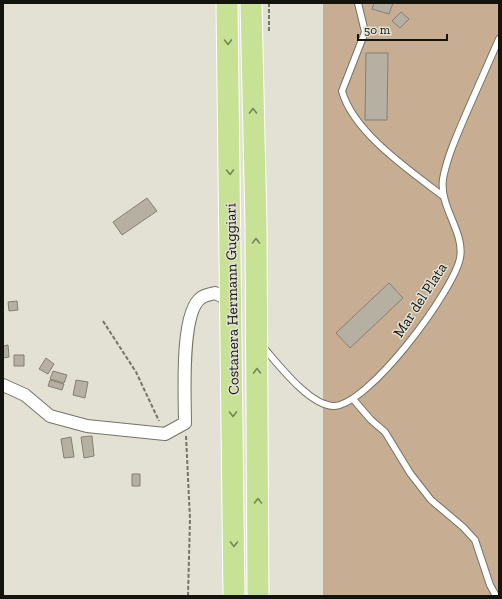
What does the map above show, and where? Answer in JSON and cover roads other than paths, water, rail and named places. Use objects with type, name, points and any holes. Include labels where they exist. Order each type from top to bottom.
[{"type":"highway","name":"Costanera Hermann Guggiari","points":[[227,3],[232,301],[234,596]]},
{"type":"highway","name":"Costanera Hermann Guggiari","points":[[251,3],[258,596]]},
{"type":"street","points":[[3,385],[25,395],[50,416],[87,426],[165,434],[185,423],[186,338],[192,309],[201,298],[215,293],[232,301]]},
{"type":"lane","points":[[358,3],[365,32],[342,91],[344,100],[362,125],[385,150],[443,196]]},
{"type":"lane","name":"Mar del Plata","points":[[256,340],[299,388],[313,399],[334,406],[353,399],[370,386],[414,337],[454,276],[460,257],[459,242],[443,196],[443,180],[452,146],[499,39]]},
{"type":"lane","points":[[353,399],[371,420],[385,432],[410,473],[431,500],[463,527],[475,540],[490,586],[496,596]]}]
